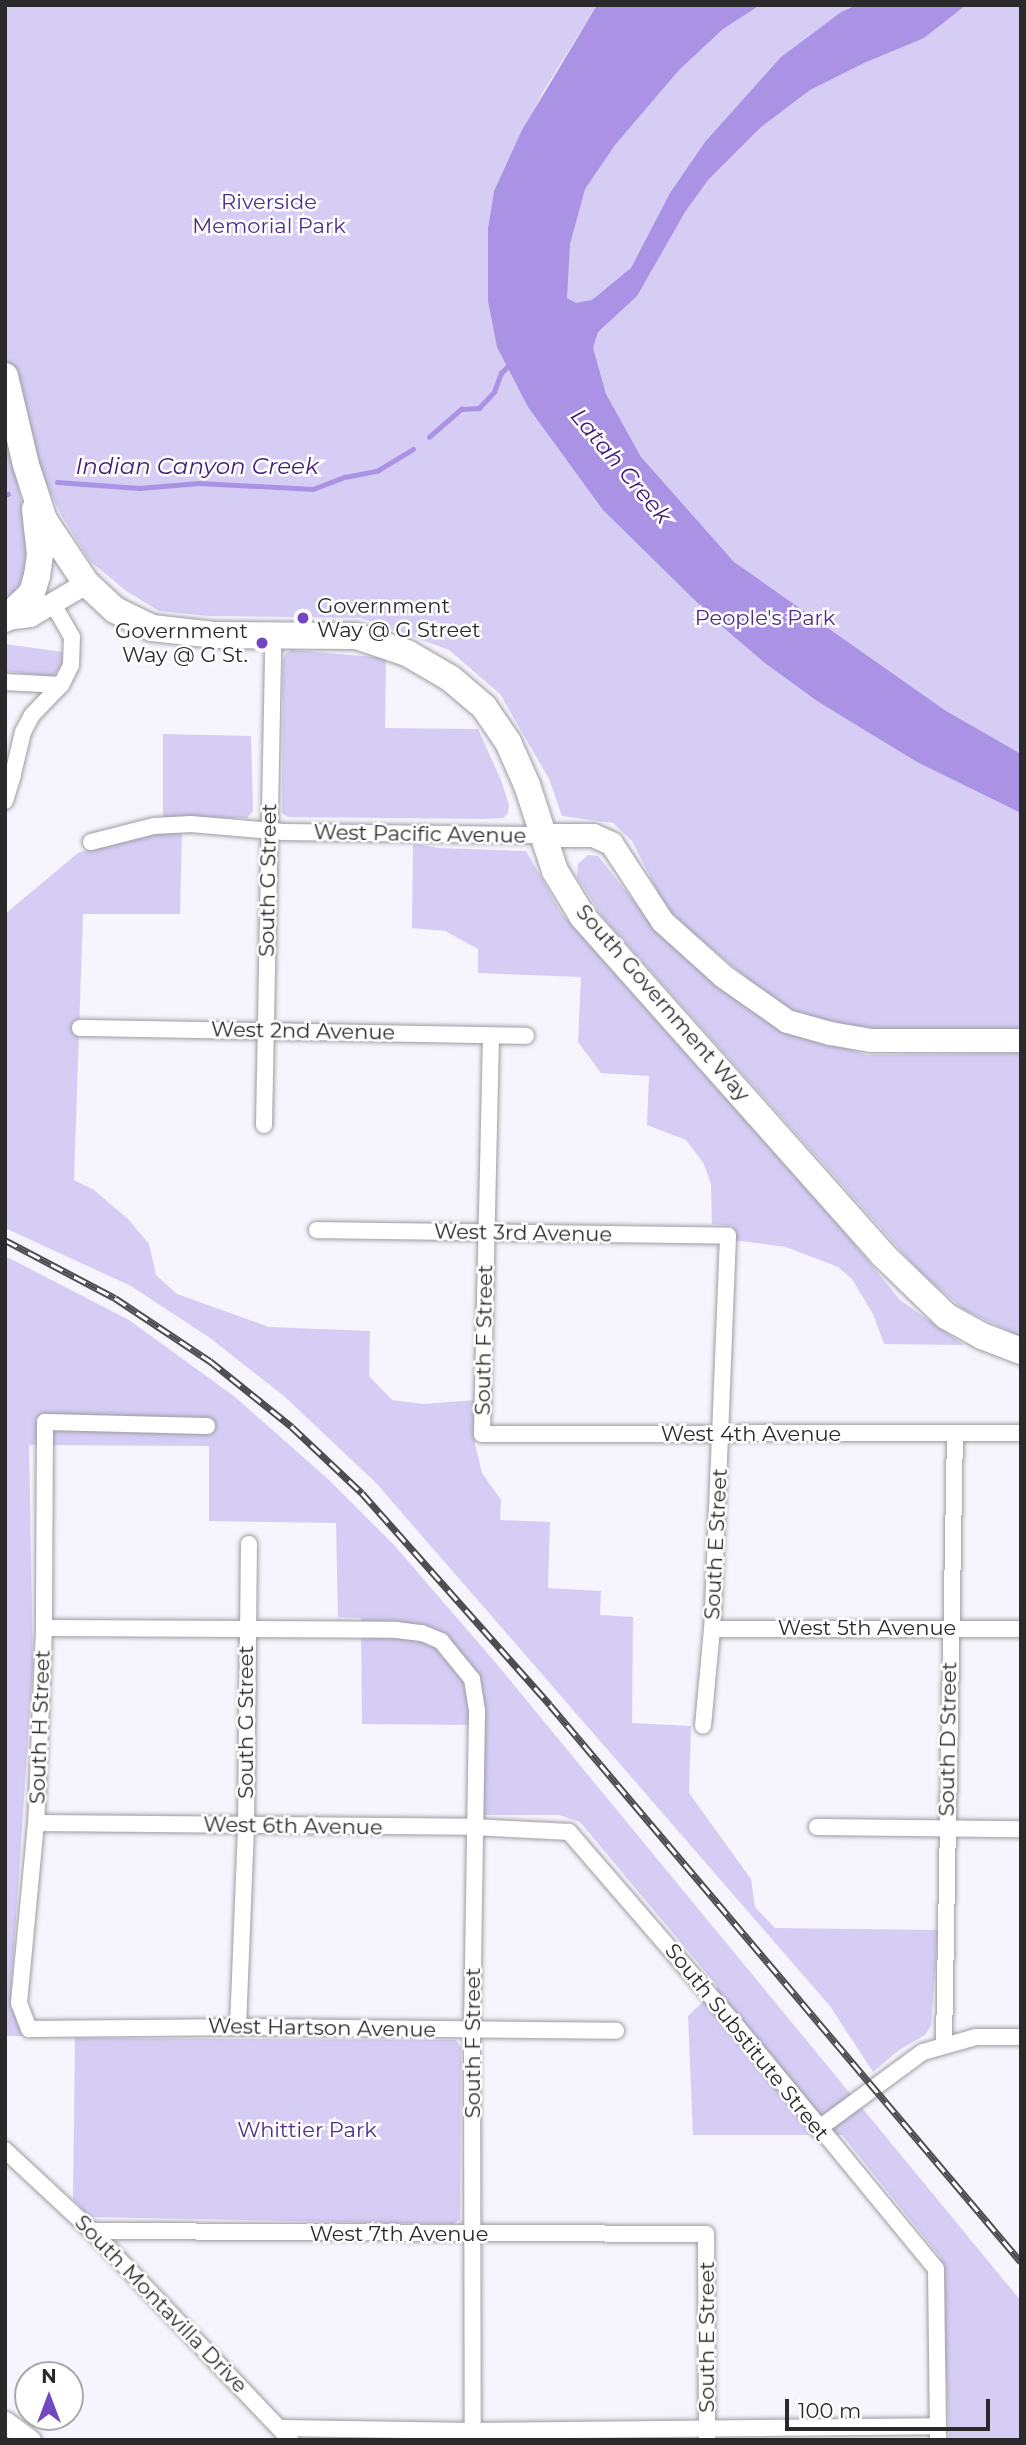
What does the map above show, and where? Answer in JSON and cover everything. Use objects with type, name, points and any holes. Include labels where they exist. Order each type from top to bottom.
[{"type":"main road","name":"South Government Way","points":[[5,376],[44,520],[86,583],[115,610],[152,628],[214,635],[356,636],[407,653],[450,678],[484,707],[508,741],[527,785],[555,871],[583,917],[882,1254],[946,1316],[982,1336],[1021,1352]]},
{"type":"main road","points":[[5,619],[32,593],[37,576],[40,555],[35,528],[36,493]]},
{"type":"main road","points":[[542,835],[593,835],[611,843],[662,921],[723,976],[787,1021],[830,1033],[871,1040],[1021,1040]]},
{"type":"street","points":[[5,619],[30,616],[86,583]]},
{"type":"street","points":[[5,801],[9,774],[23,732],[32,715],[61,685],[71,665],[74,651],[72,637],[53,604]]},
{"type":"street","name":"South G Street","points":[[264,1125],[273,635]]},
{"type":"street","points":[[5,682],[61,685]]},
{"type":"street","name":"West Pacific Avenue","points":[[91,842],[155,826],[202,825],[269,830],[542,835]]},
{"type":"street","name":"West 2nd Avenue","points":[[80,1028],[526,1036]]},
{"type":"street","name":"South F Street","points":[[482,1433],[491,1036]]},
{"type":"street","name":"West 3rd Avenue","points":[[317,1230],[728,1236]]},
{"type":"street","name":"South E Street","points":[[703,1726],[712,1629],[728,1236]]},
{"type":"street","name":"South H Street","points":[[29,2029],[19,2003],[36,1823],[44,1628],[45,1422],[207,1426]]},
{"type":"street","name":"West 4th Avenue","points":[[482,1433],[1021,1433]]},
{"type":"street","name":"South D Street","points":[[944,2044],[946,1828],[956,1435]]},
{"type":"street","name":"South G Street","points":[[238,2026],[246,1826],[249,1544]]},
{"type":"street","points":[[44,1628],[246,1631]]},
{"type":"street","name":"West 5th Avenue","points":[[712,1629],[1021,1629]]},
{"type":"street","name":"South F Street","points":[[246,1631],[396,1630],[422,1633],[441,1641],[472,1679],[477,1710],[472,2030],[473,2435]]},
{"type":"street","name":"West 6th Avenue","points":[[36,1823],[550,1829]]},
{"type":"street","points":[[817,1827],[1021,1829]]},
{"type":"street","name":"South Substitute Street","points":[[550,1829],[569,1832],[584,1846],[936,2269],[938,2433]]},
{"type":"street","name":"West Hartson Avenue","points":[[29,2029],[238,2026],[617,2031]]},
{"type":"street","points":[[818,2129],[923,2052],[975,2037],[1021,2037]]},
{"type":"street","name":"South Montavilla Drive","points":[[5,2150],[92,2231],[285,2434]]},
{"type":"street","name":"South Montavilla Drive","points":[[5,2165],[29,2171]]},
{"type":"street","name":"West 7th Avenue","points":[[92,2231],[706,2234]]},
{"type":"street","name":"South E Street","points":[[706,2234],[707,2435]]},
{"type":"street","points":[[5,2422],[30,2440]]},
{"type":"street","points":[[285,2434],[938,2433]]},
{"type":"green space","name":"People's Park","points":[[5,5],[597,5],[543,92],[494,191],[488,228],[488,301],[527,354],[621,5],[1021,5],[1021,1031],[866,1032],[792,1016],[668,912],[632,841],[613,823],[562,816],[549,779],[500,694],[449,650],[361,618],[209,616],[159,611],[126,591],[90,561],[61,515],[15,417],[5,417]]},
{"type":"green space","points":[[5,421],[32,554],[25,585],[5,598]]},
{"type":"green space","points":[[5,644],[63,652],[62,665],[52,677],[5,671]]},
{"type":"green space","points":[[292,650],[386,658],[385,728],[478,729],[501,780],[509,805],[508,813],[503,818],[483,819],[288,817],[282,813],[283,660],[286,653]]},
{"type":"green space","points":[[163,734],[251,736],[253,811],[247,818],[163,817]]},
{"type":"green space","points":[[182,831],[180,914],[83,914],[74,1180],[94,1190],[128,1219],[149,1244],[156,1275],[177,1294],[269,1327],[370,1331],[369,1376],[392,1400],[423,1404],[476,1400],[475,1444],[482,1473],[501,1500],[500,1520],[550,1522],[548,1588],[601,1591],[600,1615],[633,1617],[632,1723],[691,1726],[689,1793],[751,1879],[755,1907],[775,1928],[938,1930],[931,2026],[925,2035],[899,2050],[873,2072],[830,2006],[376,1483],[285,1397],[210,1338],[131,1286],[5,1228],[5,914],[78,853],[142,832]]},
{"type":"green space","points":[[413,843],[439,848],[526,851],[562,914],[847,1235],[900,1300],[964,1345],[884,1344],[873,1314],[852,1279],[838,1267],[786,1247],[733,1240],[733,1226],[712,1224],[711,1184],[704,1164],[686,1140],[647,1125],[649,1076],[601,1073],[578,1042],[581,977],[478,973],[478,949],[445,931],[412,928]]},
{"type":"green space","points":[[588,855],[598,856],[656,929],[787,1030],[867,1055],[1021,1053],[1021,1337],[963,1309],[919,1271],[601,915],[577,877],[578,864]]},
{"type":"green space","points":[[5,1256],[129,1320],[235,1397],[328,1479],[394,1545],[495,1662],[1021,2301],[1021,2438],[949,2439],[941,2258],[842,2135],[693,2135],[688,2016],[718,1987],[580,1822],[559,1815],[483,1815],[485,1725],[362,1724],[361,1618],[338,1617],[336,1523],[209,1521],[209,1446],[29,1445],[33,1665],[11,1994],[24,2036],[5,2036]]},
{"type":"green space","name":"Whittier Park","points":[[75,2038],[456,2040],[461,2047],[460,2220],[453,2224],[90,2217],[73,2199]]},
{"type":"water","name":"Latah Creek","points":[[597,5],[760,5],[723,29],[679,70],[615,145],[585,189],[570,244],[567,298],[576,303],[592,300],[631,268],[670,193],[705,142],[781,57],[841,12],[857,5],[966,5],[924,38],[864,63],[810,90],[761,127],[708,180],[685,212],[637,296],[598,332],[593,348],[606,394],[641,457],[734,562],[946,711],[1021,754],[1021,813],[917,762],[817,701],[765,663],[717,622],[603,510],[528,407],[497,347],[488,301],[488,228],[494,191],[522,130]]},
{"type":"waterway","name":"Indian Canyon Creek","points":[[429,437],[461,409],[479,408],[494,392],[501,373],[512,362]]},
{"type":"waterway","name":"Indian Canyon Creek","points":[[57,482],[139,488],[199,483],[313,489],[345,477],[377,471],[413,449]]},
{"type":"railway","points":[[5,1240],[115,1298],[210,1361],[292,1427],[362,1493],[550,1705],[1021,2262]]},
{"type":"place","name":"Government Way @ G Street","points":[[303,618]]},
{"type":"place","name":"Government Way @ G St.","points":[[262,643]]},
{"type":"park label","name":"Riverside Memorial Park","points":[[269,214]]}]
